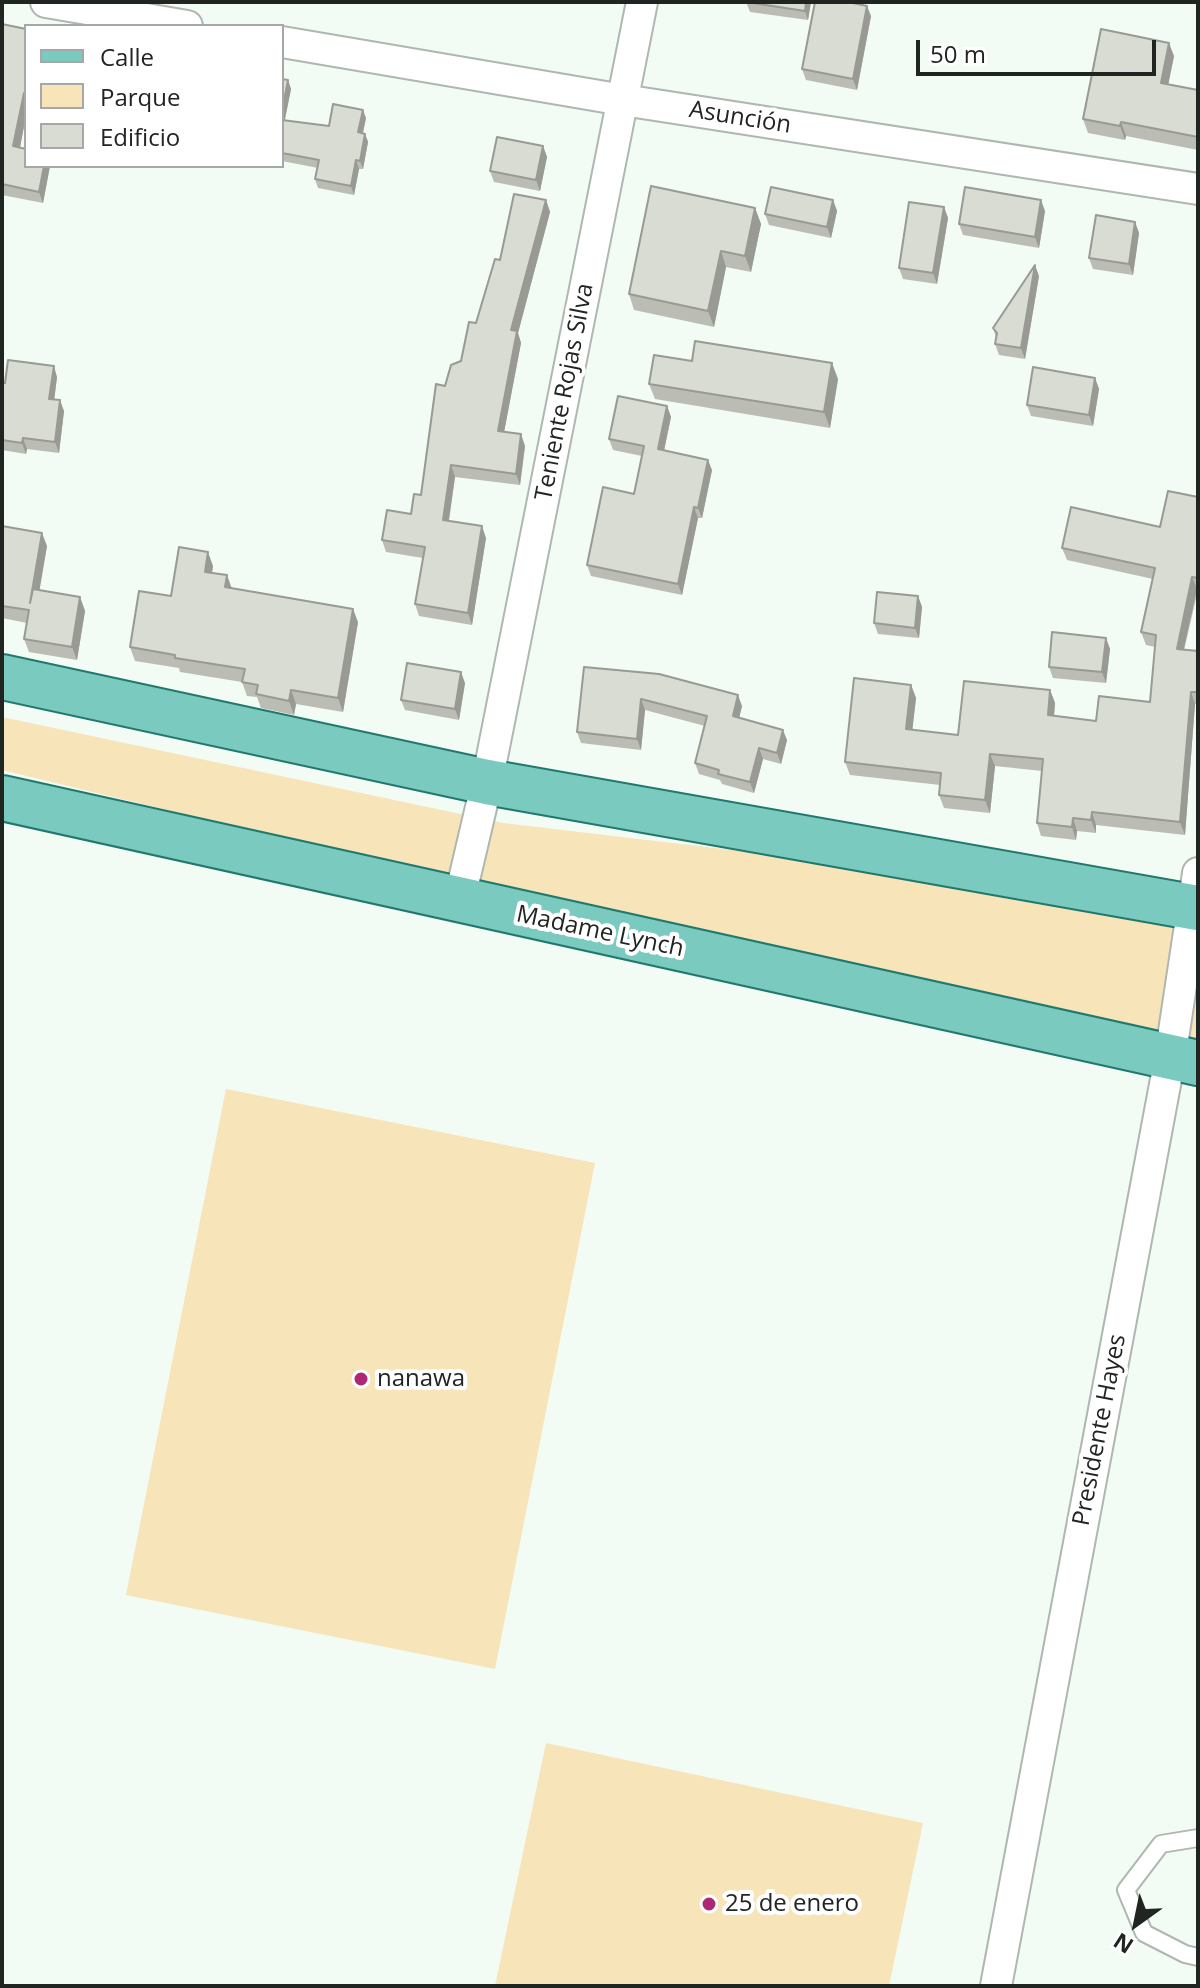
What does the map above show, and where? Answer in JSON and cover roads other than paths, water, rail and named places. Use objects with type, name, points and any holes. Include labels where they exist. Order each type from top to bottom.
[{"type":"main road","points":[[2,677],[487,782],[1196,896]]},
{"type":"main road","name":"Madame Lynch","points":[[2,798],[1184,1060]]},
{"type":"street","points":[[46,2],[175,24]]},
{"type":"street","name":"Teniente Rojas Silva","points":[[459,901],[487,782],[642,2]]},
{"type":"street","name":"Asunción","points":[[284,42],[623,100],[1198,189]]},
{"type":"street","name":"Presidente Hayes","points":[[996,1986],[1184,1060],[1196,896]]},
{"type":"lane","points":[[1198,1838],[1161,1844],[1126,1890],[1144,1933],[1185,1954],[1198,1957]]},
{"type":"place","name":"nanawa","points":[[361,1379]]},
{"type":"place","name":"25 de enero","points":[[709,1904]]}]
